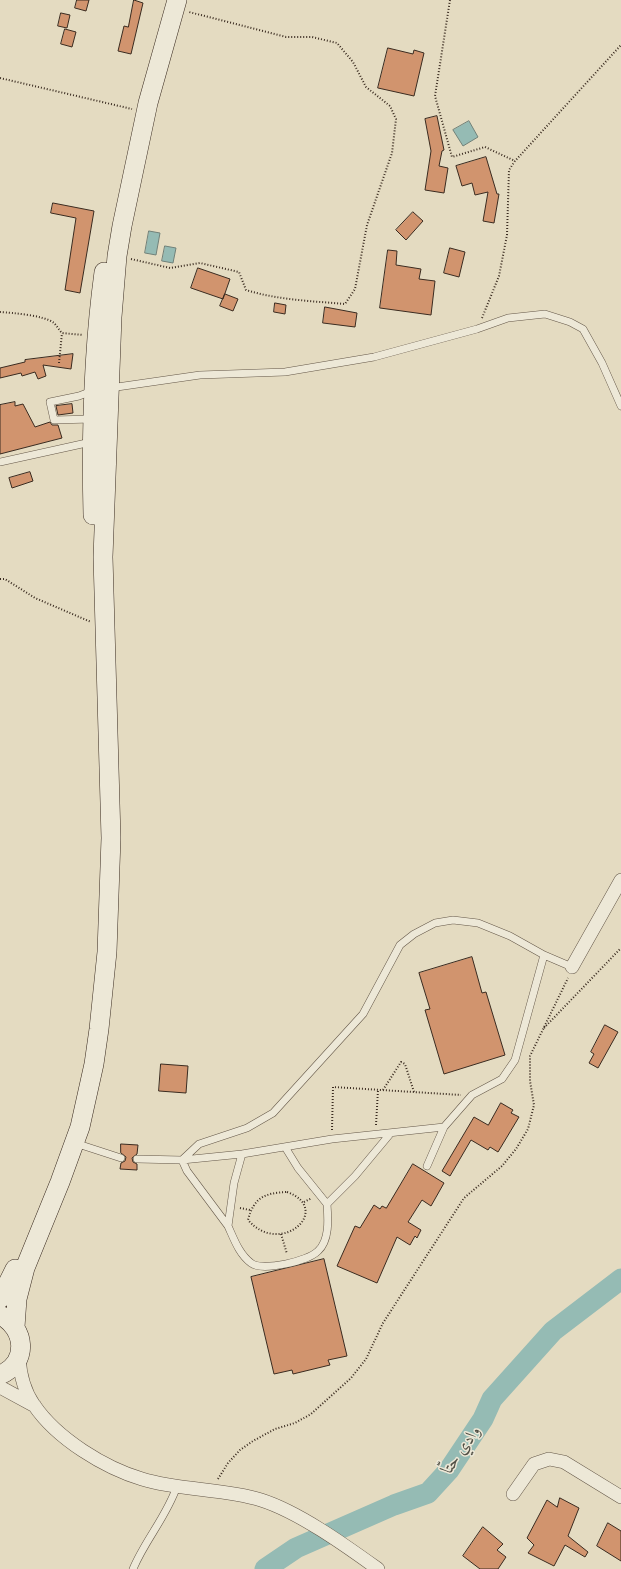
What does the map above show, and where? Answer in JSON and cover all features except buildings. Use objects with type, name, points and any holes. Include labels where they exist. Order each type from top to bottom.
[{"type":"main road","points":[[15,1327],[17,1299],[25,1268],[75,1143],[88,1096],[94,1064],[103,994],[109,910],[111,830],[103,557],[101,390],[96,337],[106,253],[135,109],[172,3]]},
{"type":"main road","points":[[0,1299],[10,1281],[60,1157],[71,1122],[84,1061],[93,991],[99,873],[91,442],[92,419],[101,390],[112,317],[117,256],[148,103],[172,3]]},
{"type":"main road","points":[[0,1315],[8,1319],[15,1327],[20,1336],[21,1347],[19,1357],[12,1367],[0,1375]]},
{"type":"street","points":[[572,967],[621,880]]},
{"type":"street","points":[[19,1357],[20,1375],[35,1406],[53,1426],[76,1446],[114,1468],[143,1480],[211,1490],[261,1500],[284,1509],[354,1551],[378,1569]]},
{"type":"street","points":[[0,1387],[35,1406]]},
{"type":"street","points":[[513,1494],[534,1464],[549,1459],[564,1462],[621,1497]]},
{"type":"lane","points":[[92,419],[54,420],[50,402],[101,390],[200,375],[285,372],[374,357],[477,329],[508,318],[544,314],[570,322],[583,329],[602,363],[621,406]]},
{"type":"lane","points":[[0,462],[91,442]]},
{"type":"lane","points":[[182,1160],[199,1144],[247,1128],[272,1114],[363,1014],[400,945],[414,934],[435,923],[453,920],[478,923],[510,936],[544,955],[572,967]]},
{"type":"lane","points":[[427,1166],[444,1127],[472,1095],[502,1079],[514,1060],[544,955]]},
{"type":"lane","points":[[137,1159],[182,1160],[242,1154],[332,1140],[444,1127]]},
{"type":"lane","points":[[327,1204],[355,1176],[390,1134]]},
{"type":"lane","points":[[75,1143],[121,1158]]},
{"type":"lane","points":[[182,1160],[187,1171],[228,1226],[241,1253],[252,1264],[269,1267],[306,1259],[319,1251],[326,1238],[328,1221],[327,1204],[298,1168],[285,1147]]},
{"type":"lane","points":[[228,1226],[234,1183],[242,1154]]},
{"type":"lane","points":[[133,1569],[145,1543],[168,1509],[177,1486]]},
{"type":"path","points":[[450,0],[435,96],[452,157],[485,147],[515,161]]},
{"type":"path","points":[[117,256],[170,268],[200,263],[239,272],[246,290],[258,294],[301,301],[344,304],[355,288],[367,225],[392,153],[396,119],[390,106],[366,87],[352,62],[337,43],[312,36],[286,37],[172,3]]},
{"type":"path","points":[[477,329],[499,276],[507,235],[509,170],[515,161],[621,44]]},
{"type":"path","points":[[0,78],[135,109]]},
{"type":"path","points":[[0,312],[14,313],[53,322],[62,333],[96,337]]},
{"type":"path","points":[[59,363],[62,333]]},
{"type":"path","points":[[0,579],[5,579],[35,598],[95,624]]},
{"type":"path","points":[[542,1030],[621,948]]},
{"type":"path","points":[[211,1490],[228,1463],[240,1450],[258,1438],[311,1414],[351,1378],[366,1359],[383,1323],[464,1198],[502,1166],[516,1149],[528,1129],[534,1105],[530,1081],[530,1056],[562,993],[572,967]]},
{"type":"path","points":[[384,1090],[401,1062],[405,1064],[414,1092]]},
{"type":"path","points":[[332,1140],[333,1086],[472,1095]]},
{"type":"path","points":[[375,1135],[378,1089]]},
{"type":"path","points":[[287,1192],[304,1202],[306,1208],[305,1216],[300,1224],[282,1234],[269,1235],[260,1232],[248,1220],[253,1205],[260,1197],[269,1194],[287,1192]]},
{"type":"path","points":[[282,1234],[289,1263]]},
{"type":"water","points":[[469,121],[478,137],[463,146],[453,130]]},
{"type":"water","points":[[149,231],[160,233],[156,255],[145,253]]},
{"type":"water","points":[[165,246],[176,248],[173,263],[162,261]]},
{"type":"waterway","name":"وادي حتّا","points":[[265,1569],[296,1548],[394,1505],[428,1493],[449,1470],[483,1419],[492,1399],[553,1331],[621,1279]]}]
